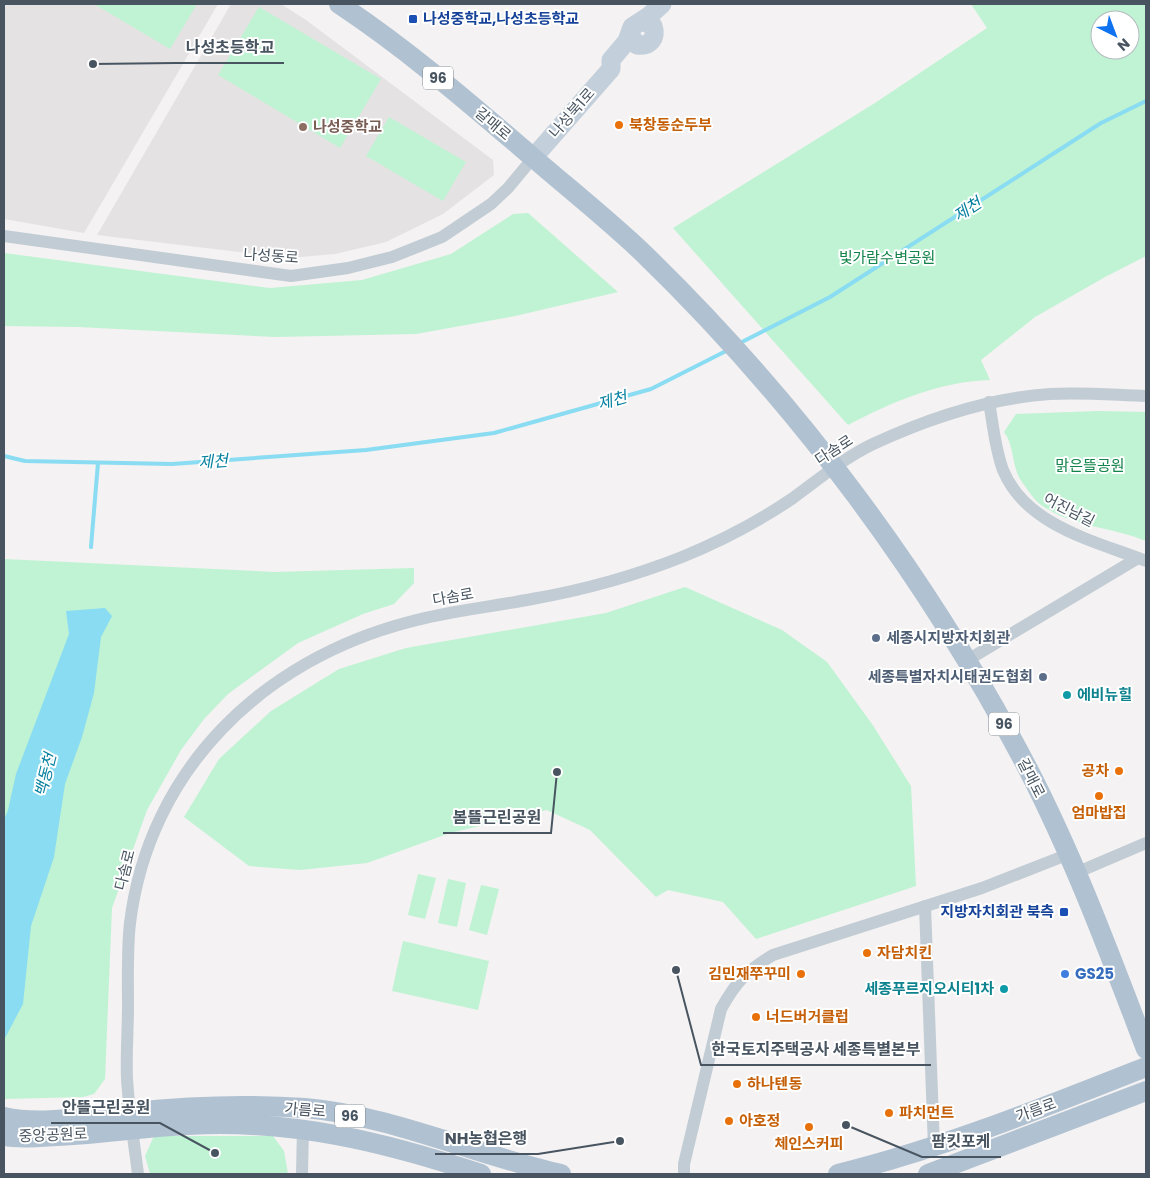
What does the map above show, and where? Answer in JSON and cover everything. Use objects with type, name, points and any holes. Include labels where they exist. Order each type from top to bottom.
[{"type":"main road","name":"갈매로","points":[[339,4],[408,52],[641,252],[746,360],[835,466],[903,563],[966,661],[1029,772],[1078,872],[1146,1049]]},
{"type":"main road","name":"가름로","points":[[838,1174],[934,1146],[1059,1102],[1146,1067]]},
{"type":"main road","name":"가름로","points":[[928,1174],[1146,1091]]},
{"type":"main road","name":"가름로","points":[[132,1121],[189,1107],[307,1108],[339,1113],[390,1126],[562,1174]]},
{"type":"main road","name":"중앙공원로","points":[[4,1117],[17,1120],[132,1121]]},
{"type":"main road","name":"중앙공원로","points":[[4,1136],[16,1138],[62,1136],[132,1121]]},
{"type":"main road","name":"가름로","points":[[132,1121],[190,1125],[262,1125],[303,1128],[387,1146],[481,1174]]},
{"type":"street","points":[[648,25],[662,4]]},
{"type":"street","points":[[648,25],[672,8],[673,4]]},
{"type":"street","name":"나성북1로","points":[[533,158],[611,69],[611,60],[636,40],[652,41],[648,25]]},
{"type":"street","name":"나성동로","points":[[4,236],[291,276],[348,268],[392,257],[442,237],[491,204],[508,188],[533,158]]},
{"type":"street","name":"다솜로","points":[[138,1174],[127,1079],[130,923],[138,883],[148,846],[157,825],[189,767],[212,738],[237,713],[266,689],[304,663],[342,644],[376,632],[411,621],[580,590],[629,576],[676,559],[756,522],[835,466],[872,445],[989,402],[1049,394],[1146,396]]},
{"type":"street","name":"어진남길","points":[[989,402],[1002,468],[1010,486],[1024,503],[1053,523],[1142,560]]},
{"type":"street","points":[[966,661],[1142,560]]},
{"type":"street","points":[[1078,872],[1146,844]]},
{"type":"street","points":[[684,1174],[684,1164],[721,1009],[734,986],[744,974],[774,955],[982,888],[1069,854]]},
{"type":"street","points":[[925,906],[934,1146]]},
{"type":"street","points":[[302,1174],[303,1128]]},
{"type":"shaded area","points":[[4,4],[218,4],[84,233],[4,219]]},
{"type":"shaded area","name":"나성중학교","points":[[231,4],[281,4],[306,20],[493,160],[494,175],[443,214],[386,242],[335,254],[289,258],[97,235]]},
{"type":"green space","points":[[94,4],[197,4],[170,49]]},
{"type":"green space","name":"빛가람수변공원","points":[[971,4],[1146,4],[1146,256],[1035,317],[981,360],[990,380],[952,384],[917,394],[882,408],[848,425],[673,228],[875,103],[987,28]]},
{"type":"green space","points":[[259,7],[381,79],[340,148],[218,75]]},
{"type":"green space","points":[[389,117],[466,162],[443,201],[366,156]]},
{"type":"green space","points":[[528,213],[618,292],[515,316],[416,334],[275,337],[78,327],[4,326],[4,253],[270,288],[362,280],[451,254],[513,214]]},
{"type":"green space","name":"맑은뜰공원","points":[[1098,411],[1146,412],[1146,541],[1066,518],[1053,512],[1041,505],[1033,497],[1016,470],[1010,444],[1004,432],[1016,414]]},
{"type":"green space","points":[[4,559],[275,572],[414,568],[414,583],[394,604],[363,614],[298,643],[228,694],[204,719],[181,750],[147,810],[112,908],[105,1079],[94,1094],[83,1097],[4,1099]]},
{"type":"green space","points":[[685,587],[782,630],[827,662],[872,724],[911,786],[916,886],[756,939],[723,902],[668,890],[656,897],[590,830],[547,810],[450,833],[367,863],[300,870],[249,866],[184,817],[219,759],[271,711],[339,669],[406,648],[606,613]]},
{"type":"green space","points":[[418,874],[436,878],[425,919],[408,915]]},
{"type":"green space","points":[[448,879],[466,883],[457,927],[438,923]]},
{"type":"green space","points":[[481,885],[499,889],[487,935],[469,930]]},
{"type":"green space","points":[[403,941],[489,961],[478,1010],[392,991]]},
{"type":"green space","points":[[154,1136],[273,1136],[284,1151],[288,1174],[150,1174],[145,1156]]},
{"type":"water","points":[[105,608],[112,616],[101,637],[94,693],[82,737],[65,784],[54,857],[31,926],[23,1004],[4,1040],[4,820],[16,774],[69,634],[66,611]]},
{"type":"waterway","name":"제천","points":[[738,344],[830,297],[1101,123],[1146,101]]},
{"type":"waterway","name":"제천","points":[[4,456],[25,461],[172,464],[366,450],[494,433],[651,389],[728,350]]},
{"type":"waterway","name":"백동천","points":[[91,547],[98,463]]},
{"type":"place","name":"나성중학교,나성초등학교","points":[[413,19]]},
{"type":"place","name":"나성초등학교","points":[[93,64]]},
{"type":"place","name":"북창동순두부","points":[[619,125]]},
{"type":"place","name":"나성중학교","points":[[303,127]]},
{"type":"place","name":"세종시지방자치회관","points":[[876,638]]},
{"type":"place","name":"세종특별자치시태권도협회","points":[[1043,677]]},
{"type":"place","name":"에비뉴힐","points":[[1067,695]]},
{"type":"place","name":"공차","points":[[1119,771]]},
{"type":"place","name":"봄뜰근린공원","points":[[557,772]]},
{"type":"place","name":"엄마밥집","points":[[1099,796]]},
{"type":"place","name":"지방자치회관 북측","points":[[1064,912]]},
{"type":"place","name":"자담치킨","points":[[867,953]]},
{"type":"place","name":"한국토지주택공사 세종특별본부","points":[[676,970]]},
{"type":"place","name":"김민재쭈꾸미","points":[[801,974]]},
{"type":"place","name":"GS25","points":[[1065,974]]},
{"type":"place","name":"세종푸르지오시티1차","points":[[1004,989]]},
{"type":"place","name":"너드버거클럽","points":[[756,1017]]},
{"type":"place","name":"하나텐동","points":[[737,1084]]},
{"type":"place","name":"파치먼트","points":[[889,1113]]},
{"type":"place","name":"아호정","points":[[729,1121]]},
{"type":"place","name":"팜킷포케","points":[[846,1125]]},
{"type":"place","name":"체인스커피","points":[[809,1127]]},
{"type":"place","name":"NH농협은행","points":[[620,1141]]},
{"type":"place","name":"안뜰근린공원","points":[[215,1153]]}]
